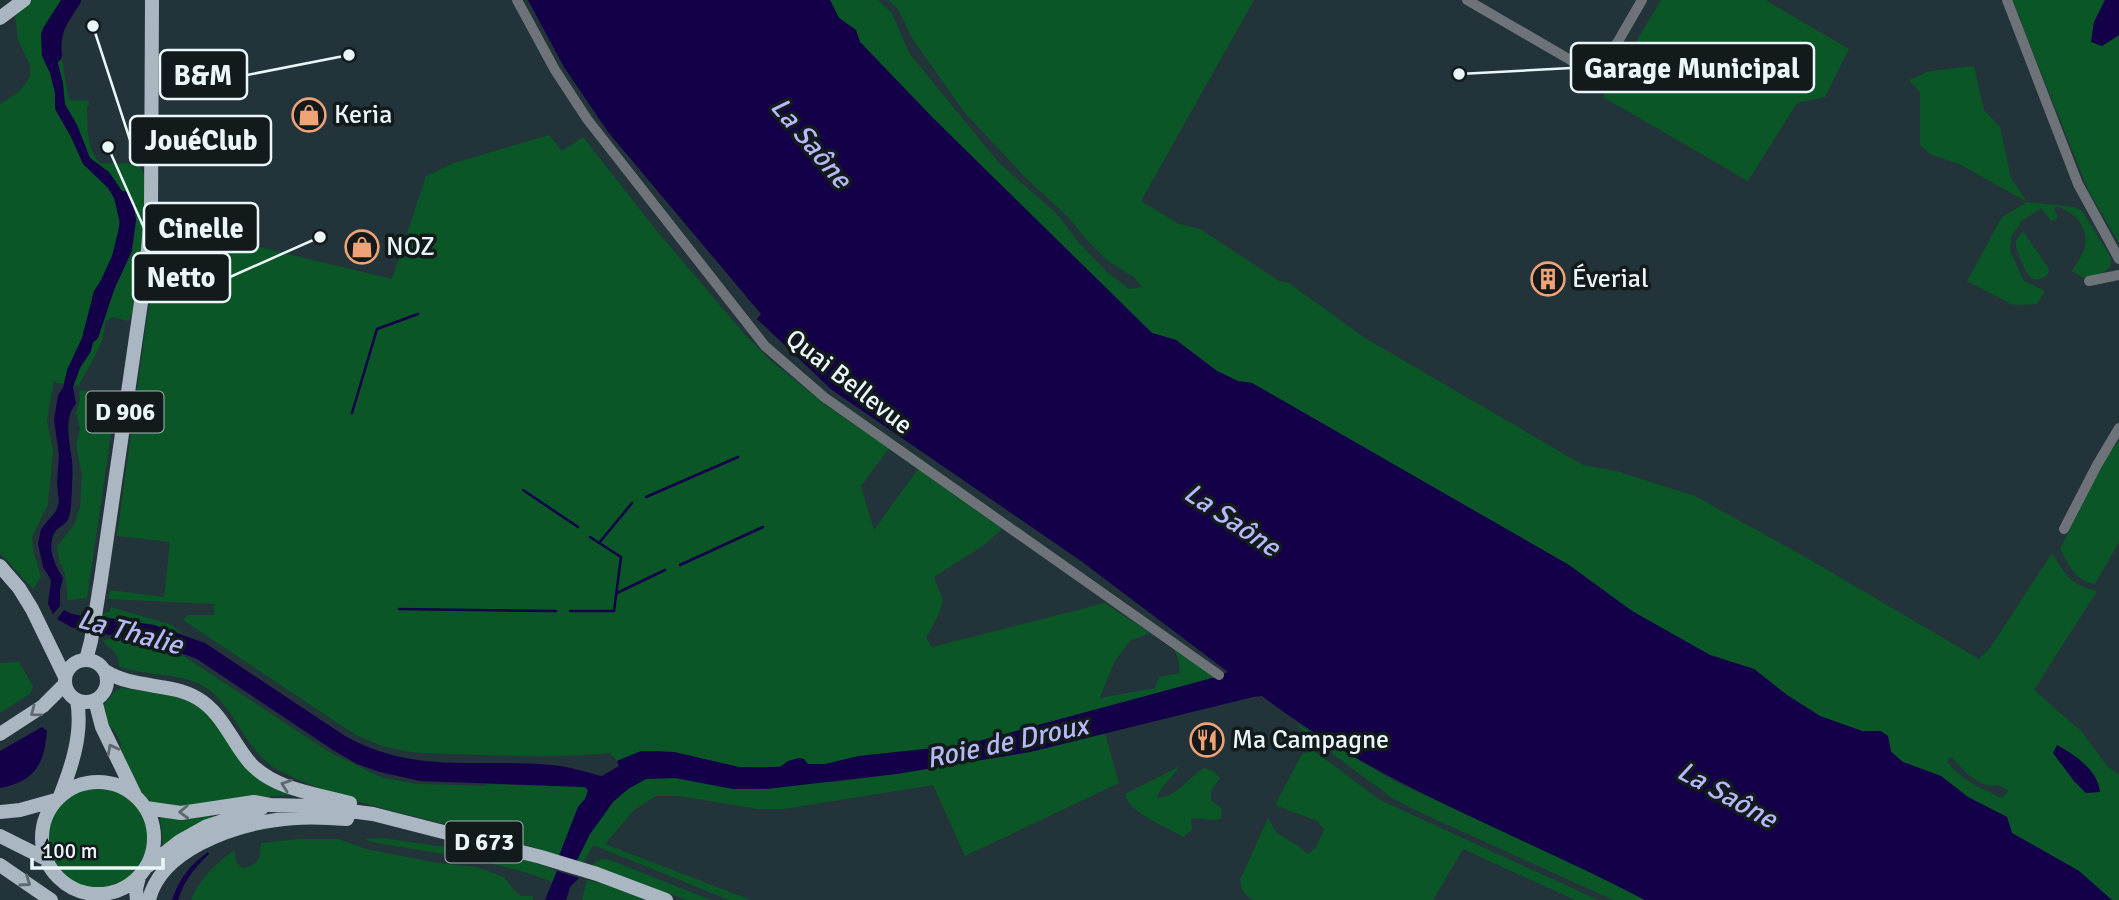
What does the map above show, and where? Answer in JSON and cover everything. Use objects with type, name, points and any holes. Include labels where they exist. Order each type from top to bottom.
[{"type":"main road","points":[[0,18],[24,0]]},
{"type":"main road","name":"D 906","points":[[90,663],[91,639],[147,261],[151,213],[152,0]]},
{"type":"main road","points":[[0,566],[25,597],[48,641],[71,696],[83,702],[95,700],[106,687],[107,676],[90,663]]},
{"type":"main road","points":[[48,641],[64,655],[90,663],[122,680],[181,692],[200,699],[225,725],[261,773],[288,786],[350,803],[373,814]]},
{"type":"main road","points":[[0,734],[43,706],[65,680],[69,668],[90,663]]},
{"type":"main road","points":[[77,700],[79,719],[73,760],[58,798],[44,822],[43,847],[46,859],[77,900]]},
{"type":"main road","points":[[95,700],[102,727],[135,795],[146,808],[154,831],[152,855],[136,889],[136,900]]},
{"type":"main road","points":[[0,812],[20,810],[58,798],[80,784],[103,782],[126,789],[135,795]]},
{"type":"main road","name":"D 673","points":[[146,808],[181,813],[254,802],[373,814],[541,857],[597,874],[666,900]]},
{"type":"main road","name":"D 673","points":[[143,871],[180,841],[205,827],[270,804]]},
{"type":"main road","points":[[149,900],[159,875],[187,851],[227,832],[252,824],[277,819],[331,818],[428,827]]},
{"type":"main road","points":[[0,836],[46,859]]},
{"type":"main road","points":[[0,865],[51,900]]},
{"type":"main road","points":[[64,883],[85,893],[109,893],[130,885],[143,871]]},
{"type":"street","name":"Quai Bellevue","points":[[517,0],[555,70],[587,119],[765,346],[824,397],[1219,675]]},
{"type":"street","points":[[1466,0],[1598,76],[1642,0]]},
{"type":"street","points":[[2007,0],[2078,184],[2119,259]]},
{"type":"street","points":[[2089,281],[2119,275]]},
{"type":"street","points":[[2064,528],[2119,428]]},
{"type":"green space","points":[[32,0],[61,0],[42,29],[42,34],[60,30],[61,55],[69,100],[88,101],[90,104],[87,107],[88,130],[95,157],[100,163],[139,164],[146,178],[145,219],[136,305],[128,321],[113,317],[105,322],[99,347],[79,386],[57,383],[54,380],[47,421],[53,451],[48,504],[32,537],[41,577],[33,589],[0,553],[0,104],[20,91],[30,77],[30,66],[18,40],[15,16]]},
{"type":"green space","points":[[830,0],[878,0],[892,13],[909,53],[999,163],[1057,214],[1079,243],[1107,272],[1129,289],[1142,287],[1134,277],[1108,261],[964,112],[912,38],[898,9],[888,0],[1254,0],[1141,201],[1179,224],[1200,229],[1279,281],[1289,283],[1365,338],[1583,465],[1616,471],[1695,496],[1979,659],[1990,648],[2052,553],[2069,578],[2097,591],[2034,690],[2082,732],[2107,766],[2119,775],[2119,900],[2112,900],[2079,871],[2012,833],[2007,817],[1968,797],[1940,776],[1903,762],[1891,751],[1888,736],[1881,732],[1862,731],[1820,716],[1754,669],[1710,655],[1632,611],[1569,565],[1252,383],[1238,381],[1217,371],[1176,340],[1152,333],[933,118],[860,42],[856,30],[839,18]],"holes":[[[2053,753],[2099,792],[2074,781]],[[1951,757],[1978,782],[2009,790],[2002,798],[1972,783],[1952,768],[1947,761]]]},
{"type":"green space","points":[[1661,0],[1765,0],[1849,49],[1825,97],[1797,103],[1748,181],[1603,97]]},
{"type":"green space","points":[[2013,0],[2105,0],[2094,22],[2102,46],[2119,35],[2119,243],[2089,192]]},
{"type":"green space","points":[[1974,66],[1984,110],[2000,127],[2011,178],[2027,202],[1961,165],[1930,154],[1920,145],[1920,92],[1909,80],[1930,71]]},
{"type":"green space","points":[[549,135],[562,151],[583,137],[656,230],[746,336],[770,360],[827,406],[889,448],[861,486],[874,530],[918,469],[1002,529],[984,545],[934,577],[943,600],[926,638],[932,647],[1105,603],[1150,633],[1131,640],[1114,662],[1100,698],[1155,688],[1159,677],[1180,673],[1174,650],[1216,677],[979,741],[859,756],[825,764],[739,767],[678,753],[654,751],[641,751],[617,761],[610,753],[532,756],[417,753],[384,746],[354,734],[183,620],[188,615],[214,615],[214,604],[108,599],[110,590],[164,597],[170,542],[117,536],[147,318],[163,224],[392,279],[426,176],[454,163]]},
{"type":"green space","points":[[2027,202],[2075,207],[2082,211],[2110,256],[2111,266],[2102,274],[2083,278],[2072,271],[2086,243],[2083,229],[2075,217],[2063,209],[2054,209],[2057,219],[2051,221],[2041,208],[2020,222],[2011,237],[2010,251],[2024,281],[2045,291],[2037,304],[2013,305],[1967,281],[2002,217]]},
{"type":"green space","points":[[2023,231],[2049,269],[2048,274],[2037,280],[2030,277],[2016,248],[2016,241]]},
{"type":"green space","points":[[79,390],[117,394],[87,598],[68,600],[65,574],[57,546],[74,525],[80,507],[82,476],[76,444],[80,429],[76,413],[80,399]]},
{"type":"green space","points":[[2119,441],[2119,542],[2095,584],[2088,583],[2070,567],[2060,549],[2105,459]]},
{"type":"green space","points":[[111,607],[172,625],[181,633],[154,625],[102,617]]},
{"type":"green space","points":[[107,639],[139,644],[185,657],[329,752],[383,778],[417,784],[581,787],[588,792],[578,807],[559,856],[503,838],[362,802],[280,771],[258,754],[226,708],[207,688],[177,677],[120,667],[117,655],[103,641]]},
{"type":"green space","points":[[19,662],[33,686],[30,694],[0,713],[0,663]]},
{"type":"green space","points":[[121,688],[173,694],[202,707],[250,770],[293,792],[290,795],[183,807],[154,804],[139,787],[121,749],[119,738],[106,723],[103,706],[114,692]]},
{"type":"green space","points":[[1296,723],[1396,782],[1592,872],[1645,900],[1613,900],[1415,810],[1392,798],[1302,731]]},
{"type":"green space","points":[[1105,733],[1119,783],[965,856],[933,785],[784,809],[758,809],[679,796],[656,796],[634,810],[605,844],[751,900],[729,900],[593,845],[584,862],[576,862],[590,834],[613,802],[645,779],[675,778],[700,782],[834,782],[1030,752]]},
{"type":"green space","points":[[1314,751],[1380,800],[1598,900],[1575,900],[1463,849],[1433,900],[1253,900],[1247,896],[1240,880],[1268,818],[1277,833],[1308,854],[1316,847],[1324,830],[1317,821],[1275,805],[1302,754]]},
{"type":"green space","points":[[1180,766],[1157,798],[1177,791],[1204,768],[1213,771],[1220,778],[1211,791],[1211,800],[1222,809],[1221,819],[1191,819],[1192,830],[1183,837],[1141,814],[1125,794]]},
{"type":"green space","points":[[99,788],[118,792],[135,803],[146,820],[150,839],[146,858],[135,875],[118,886],[99,890],[80,886],[63,875],[52,858],[48,839],[52,820],[63,803],[80,792]]},
{"type":"green space","points":[[209,815],[211,819],[163,847],[160,816]]},
{"type":"green space","points":[[383,838],[437,846],[498,850],[557,871],[552,882],[486,862],[364,839]]},
{"type":"green space","points":[[338,839],[366,849],[438,863],[477,867],[504,877],[521,896],[533,896],[533,900],[191,900],[209,872],[235,850],[236,863],[243,868],[258,860],[261,843]]},
{"type":"green space","points":[[604,859],[711,900],[687,900],[592,867],[596,861]]},
{"type":"green space","points":[[587,880],[605,884],[645,900],[582,900]]},
{"type":"water","points":[[61,0],[73,0],[53,34],[65,104],[90,158],[109,172],[124,194],[128,213],[120,262],[103,299],[91,351],[80,368],[73,387],[76,404],[68,423],[72,468],[71,505],[67,521],[55,532],[51,544],[55,562],[63,578],[60,606],[53,614],[48,604],[51,580],[43,567],[38,544],[41,529],[56,511],[59,502],[59,455],[54,420],[58,395],[82,338],[94,291],[111,261],[120,223],[114,198],[108,188],[83,164],[55,109],[55,93],[42,56],[41,34]]},
{"type":"water","points":[[528,0],[830,0],[839,18],[856,30],[860,42],[933,118],[1152,333],[1176,340],[1217,371],[1238,381],[1252,383],[1569,565],[1632,611],[1710,655],[1754,669],[1820,716],[1862,731],[1881,731],[1888,736],[1891,752],[1903,762],[1941,776],[1968,797],[2007,817],[2012,833],[2079,871],[2112,900],[1645,900],[1400,782],[1307,728],[1262,696],[1030,752],[896,774],[766,789],[733,789],[675,778],[646,779],[613,802],[590,834],[576,862],[559,856],[578,807],[585,799],[588,790],[585,787],[420,781],[380,772],[357,764],[333,750],[197,659],[154,643],[100,633],[102,617],[154,625],[205,643],[345,736],[396,756],[446,762],[557,766],[602,776],[619,766],[617,761],[641,751],[674,752],[739,767],[780,767],[799,758],[808,764],[825,764],[859,756],[953,746],[1228,672],[1081,561],[832,390],[757,319],[761,314],[608,132],[564,67]]},
{"type":"water","points":[[2105,0],[2119,0],[2119,35],[2102,46],[2091,42],[2094,22]]},
{"type":"water","points":[[64,610],[88,617],[85,631],[57,619]]},
{"type":"water","points":[[42,727],[47,731],[46,743],[36,770],[22,781],[0,788],[0,751]]},
{"type":"water","points":[[2057,745],[2078,758],[2090,770],[2100,792],[2086,793],[2074,781],[2053,753]]},
{"type":"water","points":[[208,852],[186,881],[178,900],[172,900],[186,873]]},
{"type":"water","points":[[557,871],[579,878],[570,887],[566,900],[545,900]]},
{"type":"waterway","name":"La Thalie","points":[[54,55],[55,32],[73,0]]},
{"type":"waterway","name":"La Thalie","points":[[91,334],[107,286],[124,249],[128,220],[124,199]]},
{"type":"waterway","points":[[352,413],[377,329],[418,314]]},
{"type":"waterway","points":[[646,497],[738,457]]},
{"type":"waterway","points":[[523,490],[578,527]]},
{"type":"waterway","points":[[599,543],[632,503]]},
{"type":"waterway","points":[[680,565],[763,527]]},
{"type":"waterway","points":[[570,611],[614,611],[621,557],[590,537]]},
{"type":"waterway","points":[[617,593],[665,570]]},
{"type":"waterway","points":[[399,609],[556,611]]},
{"type":"place","name":"JouéClub","points":[[93,26]]},
{"type":"place","name":"B&M","points":[[349,55]]},
{"type":"place","name":"Garage Municipal","points":[[1459,74]]},
{"type":"place","name":"Keria","points":[[309,115]]},
{"type":"place","name":"Cinelle","points":[[108,147]]},
{"type":"place","name":"Netto","points":[[320,237]]},
{"type":"place","name":"NOZ","points":[[362,247]]},
{"type":"place","name":"Éverial","points":[[1548,279]]},
{"type":"place","name":"Ma Campagne","points":[[1207,740]]},
{"type":"water label","name":"La Saône","points":[[811,143]]},
{"type":"water label","name":"La Saône","points":[[1232,520]]},
{"type":"water label","name":"Roie de Droux","points":[[1007,742]]},
{"type":"water label","name":"La Saône","points":[[1727,795]]}]
